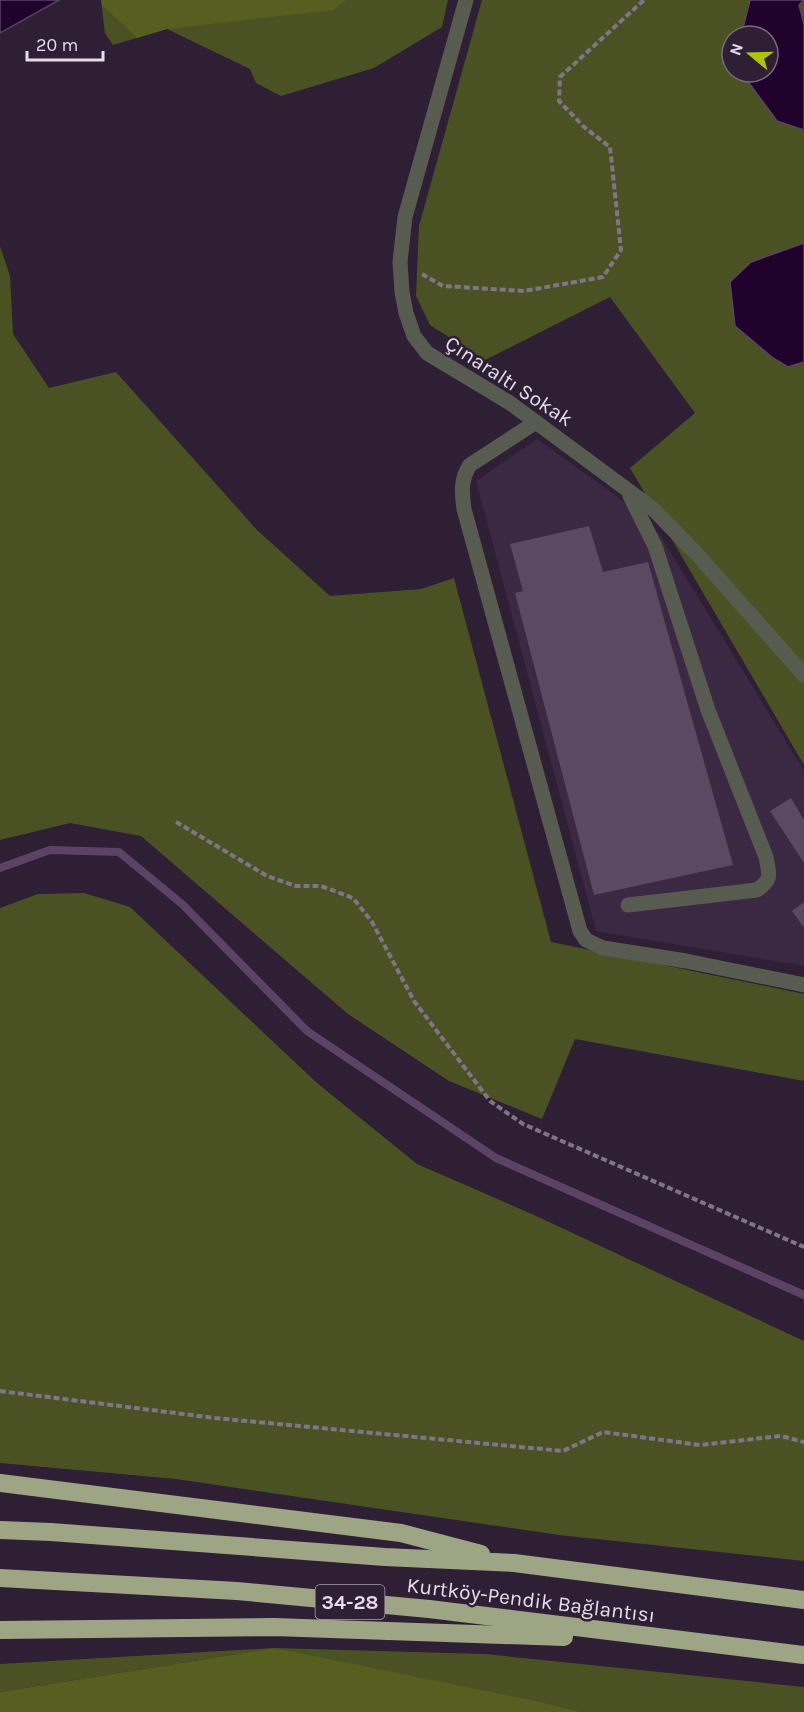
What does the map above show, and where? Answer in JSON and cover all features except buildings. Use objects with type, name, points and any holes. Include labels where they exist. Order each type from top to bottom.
[{"type":"highway","points":[[0,1483],[401,1533],[514,1563]]},
{"type":"highway","name":"Kurtköy-Pendik Bağlantısı","points":[[0,1530],[385,1557],[514,1563],[804,1600]]},
{"type":"highway","name":"Kurtköy-Pendik Bağlantısı","points":[[0,1578],[237,1591],[429,1609],[804,1655]]},
{"type":"highway","points":[[0,1630],[274,1627],[420,1630],[698,1643]]},
{"type":"street","name":"Çınaraltı Sokak","points":[[466,0],[405,217],[400,262],[402,292],[414,336],[427,353],[510,403],[652,508],[695,552],[804,675]]},
{"type":"street","points":[[536,422],[470,465],[464,474],[463,498],[466,520],[580,931],[586,940],[603,948],[686,961],[804,985]]},
{"type":"street","points":[[627,490],[655,546],[708,710],[766,857],[769,876],[767,883],[757,890],[628,905]]},
{"type":"path","points":[[400,262],[443,286],[524,291],[603,277],[621,250],[610,147],[584,127],[559,101],[560,77],[645,0]]},
{"type":"path","points":[[177,822],[267,876],[296,886],[321,886],[353,898],[372,922],[414,1001],[490,1101],[523,1124],[804,1247]]},
{"type":"path","points":[[0,1391],[215,1418],[563,1451],[603,1432],[700,1445],[781,1436],[804,1442]]},
{"type":"shaded area","points":[[0,0],[59,0],[0,33]]},
{"type":"shaded area","points":[[750,0],[804,0],[799,5],[804,24],[804,130],[777,121],[750,84],[780,84],[780,24],[744,24]]},
{"type":"shaded area","points":[[804,243],[804,362],[788,367],[773,358],[735,326],[730,282],[751,262]]},
{"type":"shaded area","points":[[537,439],[614,494],[660,535],[804,771],[804,966],[596,931],[476,481]]},
{"type":"green space","points":[[101,0],[448,0],[442,27],[374,68],[281,96],[256,83],[250,69],[167,29],[113,45],[105,33]]},
{"type":"green space","points":[[101,0],[346,0],[333,10],[167,29],[137,38],[102,5]]},
{"type":"green space","points":[[482,0],[804,0],[804,765],[630,468],[695,413],[610,297],[485,360],[430,325],[416,296],[419,226]]},
{"type":"green space","points":[[0,246],[10,276],[13,334],[49,388],[116,372],[257,530],[330,596],[421,589],[454,578],[551,942],[804,994],[804,1081],[575,1039],[542,1119],[449,1081],[348,1014],[141,836],[70,823],[0,840]]},
{"type":"green space","points":[[84,893],[130,907],[317,1083],[417,1164],[534,1215],[804,1341],[804,1561],[559,1535],[176,1479],[0,1463],[0,908],[38,894]]},
{"type":"green space","points":[[274,1648],[485,1654],[804,1687],[804,1712],[561,1712]]},
{"type":"green space","points":[[274,1648],[0,1692],[0,1664]]},
{"type":"green space","points":[[274,1648],[531,1700],[579,1712],[0,1712],[0,1692]]},
{"type":"waterway","points":[[0,868],[50,850],[119,852],[182,904],[307,1031],[496,1158],[804,1295]]}]
